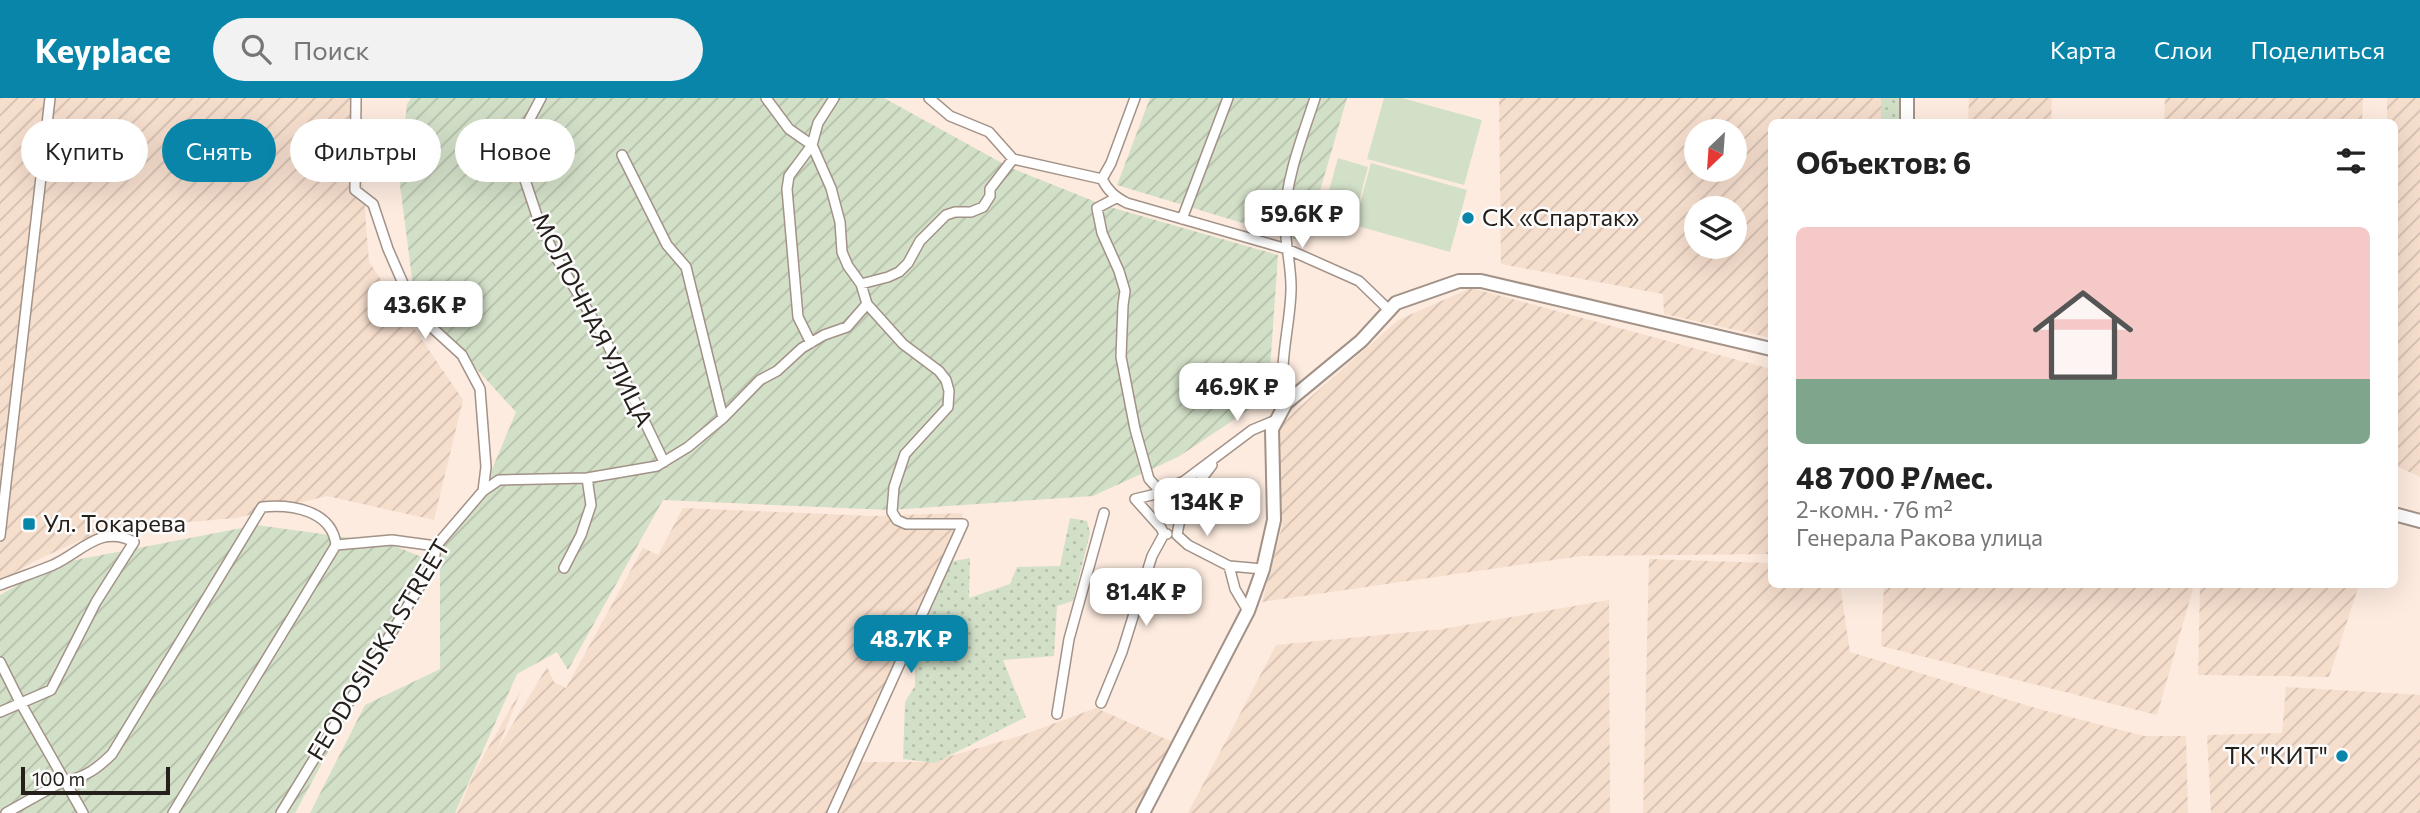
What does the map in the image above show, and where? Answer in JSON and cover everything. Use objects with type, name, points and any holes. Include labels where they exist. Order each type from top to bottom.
[{"type":"street","points":[[0,536],[50,98]]},
{"type":"street","points":[[356,98],[355,190],[373,204],[388,250],[416,313],[462,355],[480,389],[486,467],[484,491]]},
{"type":"street","name":"МОЛОЧНАЯ УЛИЦА","points":[[541,98],[525,128],[519,153],[538,219],[554,254],[605,339],[664,462]]},
{"type":"street","points":[[766,98],[789,129],[812,145],[831,188],[840,222],[842,252],[861,284],[867,304],[903,344],[939,371],[946,380],[950,399],[944,415],[923,433],[905,454],[894,486],[892,512],[897,520],[906,524],[963,524],[832,813]]},
{"type":"street","points":[[811,343],[798,317],[787,189],[789,176],[812,145],[818,123],[834,98]]},
{"type":"street","points":[[929,98],[950,116],[989,132],[1013,159],[1102,179],[1116,198],[1127,203],[1287,249],[1359,281],[1390,311]]},
{"type":"street","points":[[1102,179],[1111,163],[1135,98]]},
{"type":"street","points":[[1182,219],[1228,98]]},
{"type":"street","points":[[1286,403],[1283,390],[1283,358],[1291,293],[1291,265],[1285,216],[1290,184],[1315,98]]},
{"type":"street","points":[[1907,98],[1907,119]]},
{"type":"street","points":[[622,155],[667,245],[686,267],[723,418]]},
{"type":"street","points":[[861,284],[899,272],[908,263],[920,242],[946,215],[971,212],[983,207],[990,196],[990,189],[1013,159]]},
{"type":"street","points":[[1116,198],[1097,208],[1102,233],[1125,291],[1121,357],[1135,429],[1149,479],[1160,491]]},
{"type":"street","points":[[1143,813],[1248,611],[1263,569],[1274,520],[1271,440],[1276,420],[1286,403],[1361,341],[1396,303],[1459,281],[1481,281],[1768,348]]},
{"type":"street","points":[[484,491],[499,480],[587,478],[657,466],[688,447],[723,418],[760,380],[777,371],[824,335],[847,327],[867,304]]},
{"type":"street","points":[[1164,534],[1135,499],[1184,481],[1252,430],[1276,420]]},
{"type":"street","points":[[1177,534],[1183,503],[1217,458]]},
{"type":"street","points":[[564,568],[581,535],[591,505],[587,478]]},
{"type":"street","name":"FEODOSIISKA STREET","points":[[281,813],[434,563],[436,545],[484,491]]},
{"type":"street","points":[[6,813],[65,780],[73,780],[98,768],[112,754],[262,507],[277,505],[309,512],[325,520],[335,536],[336,545],[173,813]]},
{"type":"street","points":[[1056,713],[1069,639],[1104,513]]},
{"type":"street","points":[[2398,515],[2420,521]]},
{"type":"street","points":[[1164,534],[1177,534],[1188,545],[1229,566],[1263,569]]},
{"type":"street","points":[[1101,703],[1122,652],[1152,556],[1164,534]]},
{"type":"street","points":[[0,585],[55,564],[94,539],[120,535],[134,542],[96,601],[51,690],[0,712]]},
{"type":"street","points":[[336,545],[392,540],[436,545]]},
{"type":"street","points":[[1229,566],[1235,589],[1248,611]]},
{"type":"street","points":[[0,662],[83,813]]},
{"type":"shaded area","points":[[0,98],[356,98],[358,119],[290,119],[290,182],[363,182],[369,262],[463,400],[434,520],[327,496],[236,518],[105,529],[35,561],[0,581]]},
{"type":"shaded area","points":[[1499,98],[1893,98],[1893,119],[1768,119],[1768,337],[1664,314],[1663,294],[1501,264]]},
{"type":"shaded area","points":[[1969,98],[2052,98],[2051,119],[1968,119]]},
{"type":"shaded area","points":[[2165,98],[2363,98],[2362,119],[2164,119]]},
{"type":"shaded area","points":[[2387,98],[2420,98],[2420,477],[2398,467],[2398,119],[2387,119]]},
{"type":"shaded area","points":[[1471,288],[1768,368],[1768,554],[1581,556],[1262,602],[1282,527],[1278,426],[1398,320]]},
{"type":"shaded area","points":[[683,508],[871,516],[963,513],[958,533],[829,813],[457,813],[475,771],[522,688],[497,750],[547,667],[554,682],[566,688],[643,548],[658,555]]},
{"type":"shaded area","points":[[1649,559],[1768,563],[1768,588],[1840,588],[1850,652],[2039,709],[2144,736],[2186,736],[2188,813],[1643,813]]},
{"type":"shaded area","points":[[1884,588],[2193,588],[2157,715],[1881,646]]},
{"type":"shaded area","points":[[2200,588],[2358,588],[2329,677],[2198,675]]},
{"type":"shaded area","points":[[1609,600],[1610,813],[1188,813],[1276,645],[1443,629]]},
{"type":"shaded area","points":[[2286,687],[2420,695],[2420,813],[2211,813],[2207,735],[2282,733]]},
{"type":"shaded area","points":[[1096,708],[1175,743],[1137,813],[836,813],[859,762],[930,762],[1023,735]]},
{"type":"green space","points":[[411,98],[884,98],[1011,168],[1106,206],[1278,255],[1268,397],[1178,457],[1093,496],[889,510],[663,500],[568,670],[557,652],[517,674],[455,813],[310,813],[365,705],[440,669],[440,548],[483,491],[516,412],[415,302],[400,182],[441,182],[441,119],[405,119],[407,104]]},
{"type":"green space","points":[[1150,98],[1347,98],[1305,242],[1117,185]]},
{"type":"green space","points":[[1384,98],[1402,98],[1482,120],[1464,185],[1367,159]]},
{"type":"green space","points":[[1881,98],[1902,98],[1901,119],[1881,119]]},
{"type":"green space","points":[[1338,158],[1368,167],[1353,224],[1322,216]]},
{"type":"green space","points":[[1371,163],[1467,190],[1450,252],[1354,225]]},
{"type":"green space","points":[[1070,518],[1087,521],[1090,533],[1073,601],[1057,606],[1054,656],[1003,660],[1026,717],[935,763],[903,759],[905,702],[915,686],[915,635],[948,562],[970,558],[969,598],[1010,584],[1017,567],[1060,566]]},
{"type":"green space","points":[[257,525],[387,543],[432,561],[295,813],[0,813],[0,595],[55,564]]},
{"type":"place","name":"СК «Спартак»","points":[[1468,218]]},
{"type":"place","name":"Ул. Токарева","points":[[29,524]]},
{"type":"place","name":"ТК \"КИТ\"","points":[[2342,756]]}]
